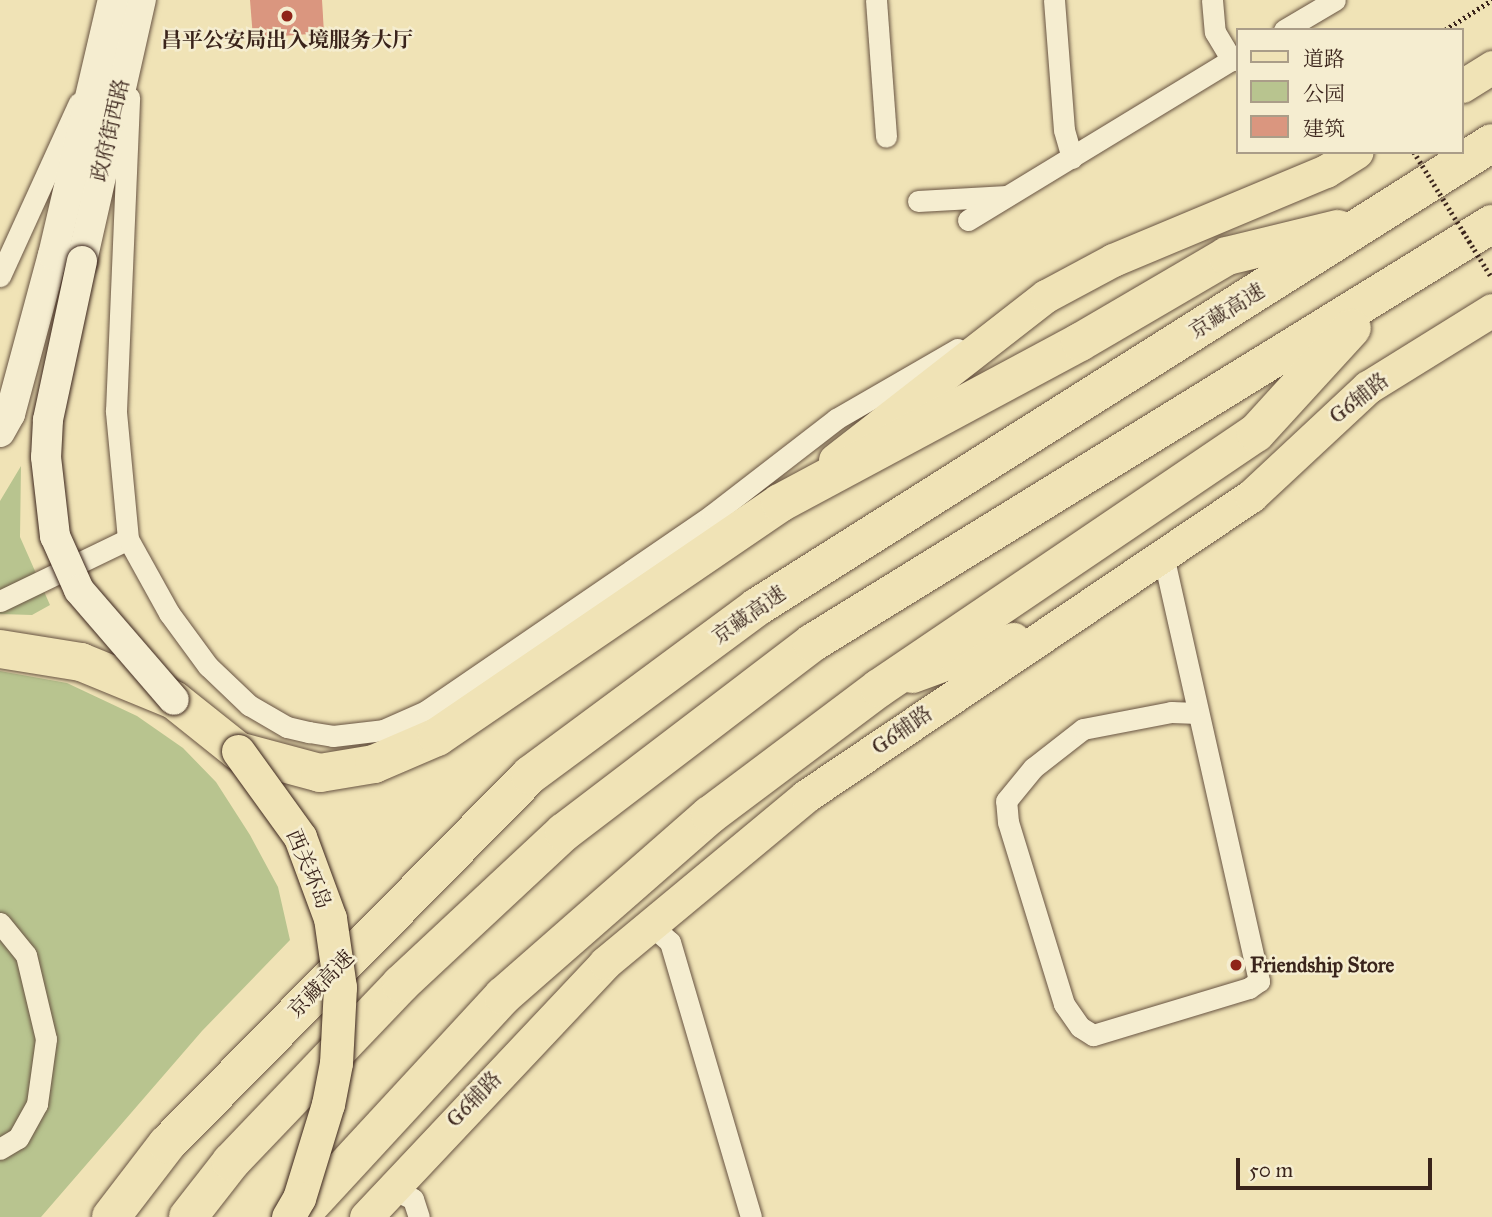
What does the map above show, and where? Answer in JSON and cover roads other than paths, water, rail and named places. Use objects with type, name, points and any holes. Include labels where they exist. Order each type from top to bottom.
[{"type":"highway","name":"京藏高速","points":[[111,1217],[167,1144],[530,775],[757,607],[1492,143]]},
{"type":"highway","points":[[238,751],[320,774],[374,764],[437,737],[780,503],[1080,342],[1227,256],[1367,222]]},
{"type":"highway","points":[[188,1217],[231,1162],[401,984],[564,832],[812,643],[1492,225]]},
{"type":"highway","points":[[299,1217],[513,987],[710,815],[879,688],[1256,433],[1381,295]]},
{"type":"highway","name":"西关环岛","points":[[0,649],[81,662],[174,700],[238,751]]},
{"type":"main road","name":"政府街西路","points":[[0,432],[10,414],[53,255],[92,75],[113,0]]},
{"type":"main road","name":"政府街西路","points":[[141,0],[48,420],[47,457],[55,536],[79,590],[174,700]]},
{"type":"main road","points":[[1464,85],[1492,68]]},
{"type":"main road","points":[[780,503],[1046,296],[1113,260],[1326,171],[1353,154]]},
{"type":"main road","name":"G6辅路","points":[[366,1217],[605,963],[806,796],[1058,623],[1251,496],[1368,387],[1492,310]]},
{"type":"main road","points":[[879,688],[1058,623]]},
{"type":"main road","name":"西关环岛","points":[[238,751],[300,837],[330,918],[340,987],[336,1063],[328,1104],[299,1198],[288,1217]]},
{"type":"street","points":[[876,0],[886,137]]},
{"type":"street","points":[[1054,0],[1064,130],[1072,158]]},
{"type":"street","points":[[968,220],[1235,58],[1215,32],[1212,0]]},
{"type":"street","points":[[1287,28],[1335,0]]},
{"type":"street","points":[[131,40],[116,411],[128,539],[175,622],[208,666],[248,705],[287,727],[333,736],[383,730],[426,710],[712,515],[836,419],[1046,296]]},
{"type":"street","points":[[0,276],[92,75]]},
{"type":"street","points":[[918,201],[1012,195]]},
{"type":"street","points":[[0,607],[0,602],[128,539]]},
{"type":"street","points":[[1163,555],[1259,981],[1249,988],[1093,1035],[1080,1027],[1064,1004],[1008,822],[1006,802],[1033,768],[1083,729],[1171,712],[1198,713]]},
{"type":"street","points":[[0,923],[26,955],[46,1039],[37,1104],[18,1138],[0,1149]]},
{"type":"street","points":[[652,926],[670,942],[751,1217]]},
{"type":"street","points":[[392,1189],[413,1199],[419,1217]]},
{"type":"place","name":"昌平公安局出入境服务大厅","points":[[287,16]]},
{"type":"place","name":"Friendship Store","points":[[1236,965]]}]
